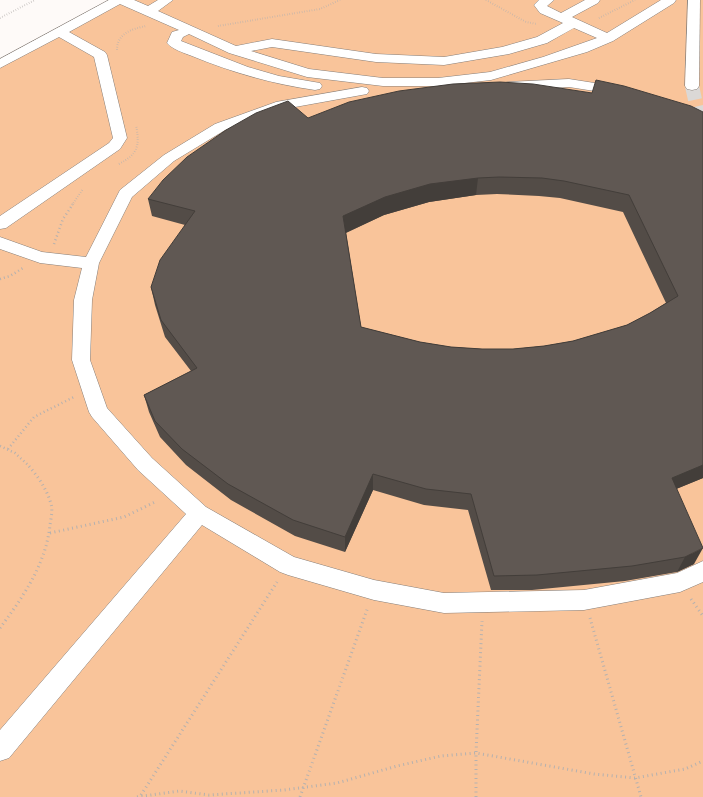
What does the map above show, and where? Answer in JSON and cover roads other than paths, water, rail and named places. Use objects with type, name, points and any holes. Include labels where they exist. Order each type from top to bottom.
[{"type":"street","points":[[7,46],[96,0]]},
{"type":"street","points":[[0,64],[118,0],[131,2],[234,50],[307,73],[383,82],[438,82],[491,76],[582,49],[608,38],[670,0]]},
{"type":"street","points":[[149,11],[167,0]]},
{"type":"street","points":[[548,0],[540,4],[540,7],[608,38]]},
{"type":"street","points":[[234,50],[272,43],[376,58],[444,61],[504,51],[542,40],[594,0]]},
{"type":"street","points":[[692,86],[694,0]]},
{"type":"street","points":[[189,30],[177,35],[174,43],[196,53],[245,70],[302,85],[362,91],[433,90],[467,87],[569,83],[616,89],[636,95]]},
{"type":"street","points":[[0,224],[115,146],[120,138],[100,55],[59,32]]},
{"type":"street","points":[[467,87],[547,71],[590,58],[611,50],[608,38]]},
{"type":"street","points":[[362,91],[281,105],[220,128],[169,158],[126,194],[91,263],[83,300],[81,360],[99,412],[145,464],[199,513],[288,564],[374,590],[444,603],[584,600],[680,582],[703,571]]},
{"type":"street","points":[[0,243],[40,257],[91,263]]},
{"type":"street","points":[[0,749],[199,513]]},
{"type":"tunnel","points":[[692,86],[702,131]]}]
